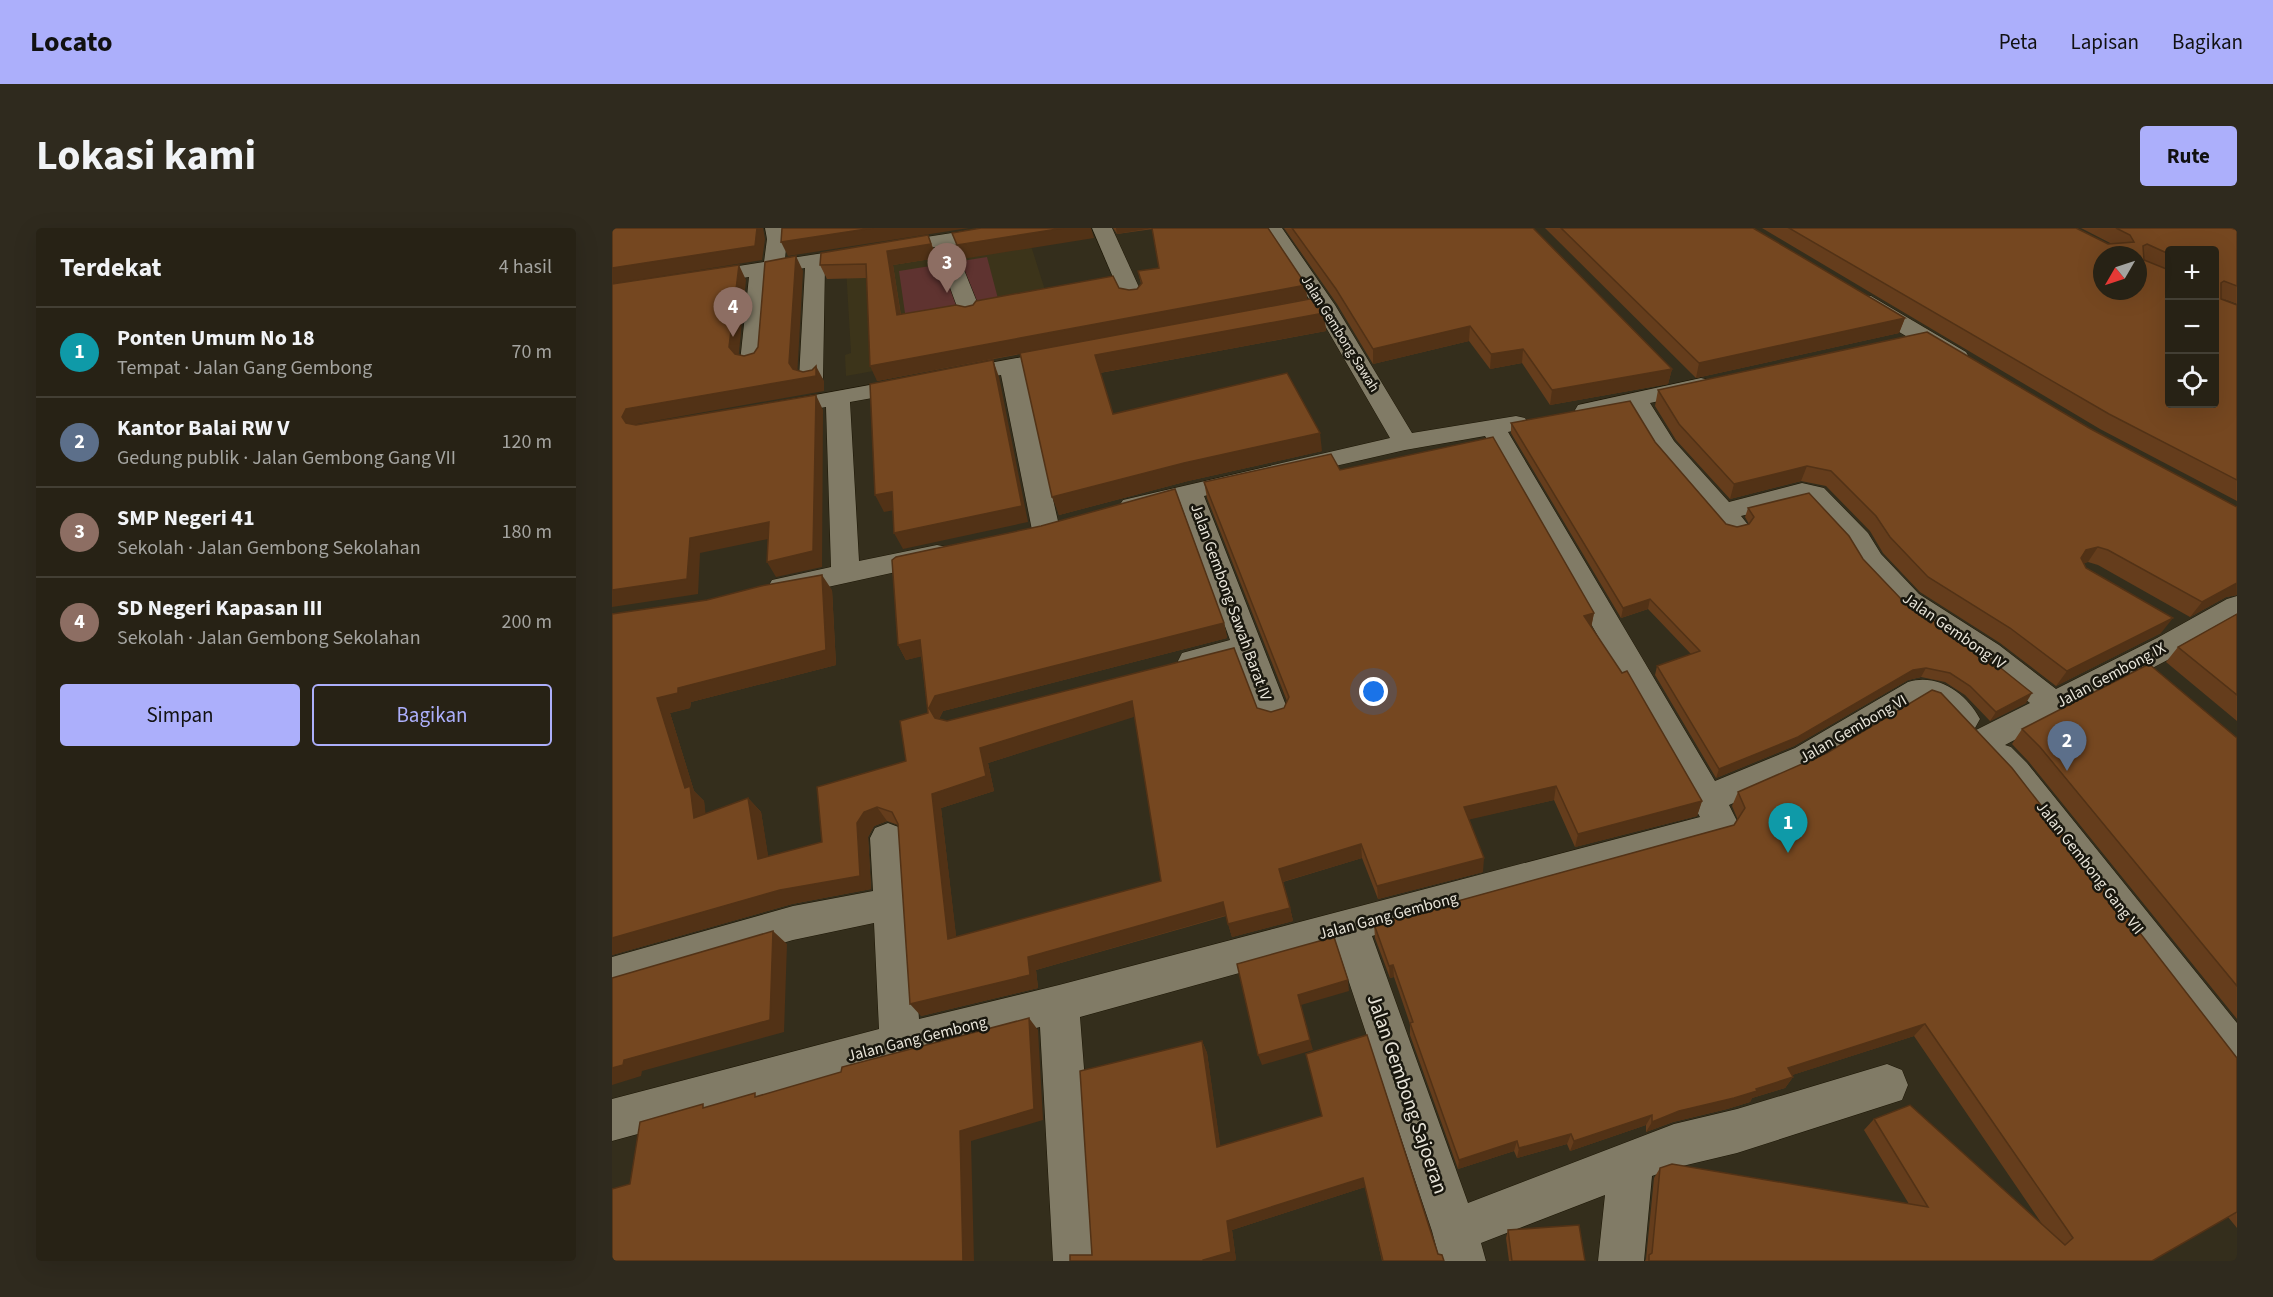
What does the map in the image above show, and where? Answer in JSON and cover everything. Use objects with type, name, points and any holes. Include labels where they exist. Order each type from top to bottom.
[{"type":"street","points":[[752,362],[767,268],[777,239],[775,228]]},
{"type":"street","points":[[612,292],[1022,228]]},
{"type":"street","points":[[1102,228],[1132,296]]},
{"type":"street","name":"Jalan Gembong Sawah","points":[[1272,228],[1313,307],[1406,442]]},
{"type":"street","points":[[943,241],[970,312]]},
{"type":"street","points":[[811,378],[812,305],[815,299],[814,261]]},
{"type":"street","points":[[1842,287],[1982,372]]},
{"type":"street","points":[[1888,344],[1923,337]]},
{"type":"street","points":[[759,412],[1088,352]]},
{"type":"street","points":[[1011,366],[1045,530]]},
{"type":"street","points":[[1673,371],[1690,388]]},
{"type":"street","points":[[1570,413],[1725,380]]},
{"type":"street","points":[[838,398],[845,574]]},
{"type":"street","name":"Jalan Gembong IV","points":[[1636,400],[1664,446],[1729,519],[1802,491],[1815,494],[1858,539],[1870,560],[1909,601],[1988,653],[2054,705]]},
{"type":"street","points":[[1112,512],[1189,491],[1406,442],[1537,419]]},
{"type":"street","name":"Jalan Gang Gembong","points":[[612,1120],[1350,927],[1716,827],[1720,821],[1493,428]]},
{"type":"street","name":"Jalan Gembong Sawah Barat IV","points":[[1189,491],[1246,647],[1273,713]]},
{"type":"street","points":[[762,591],[956,550]]},
{"type":"street","name":"Jalan Gembong IX","points":[[1984,741],[2139,660],[2177,625],[2234,611]]},
{"type":"street","points":[[1168,667],[1246,647]]},
{"type":"street","points":[[2139,660],[2166,683]]},
{"type":"street","name":"Jalan Gembong VI","points":[[1707,799],[1807,757],[1919,690],[1932,691]]},
{"type":"street","name":"Jalan Gembong Gang VII","points":[[1932,691],[1945,698],[2014,772],[2237,1055]]},
{"type":"street","points":[[888,838],[900,1043]]},
{"type":"street","points":[[612,975],[793,923],[892,903]]},
{"type":"street","name":"Jalan Gembong Sajoeran","points":[[1350,927],[1459,1246]]},
{"type":"street","points":[[1059,1004],[1076,1261]]},
{"type":"street","points":[[1459,1246],[1631,1163],[1674,1146],[1737,1131],[1887,1084]]},
{"type":"street","points":[[1621,1261],[1631,1163]]},
{"type":"shaded area","points":[[1028,236],[1054,319],[1005,347],[846,376],[845,355],[851,353],[846,268],[878,253]]},
{"type":"shaded area","points":[[987,257],[1001,310],[907,327],[899,271]]},
{"type":"building","points":[[612,228],[757,228],[755,246],[612,268]]},
{"type":"building","points":[[782,228],[873,228],[781,242]]},
{"type":"building","points":[[981,228],[1064,228],[957,245],[952,233]]},
{"type":"building","points":[[1152,228],[1268,228],[1306,285],[870,366],[866,264],[820,265],[821,253],[928,235],[931,244],[887,251],[897,315],[956,305],[965,307],[973,305],[976,301],[1113,276],[1119,288],[1129,290],[1137,289],[1142,283],[1138,271],[1159,268]]},
{"type":"building","points":[[1292,228],[1533,228],[1672,369],[1552,390],[1523,349],[1491,354],[1470,326],[1373,349],[1336,289]]},
{"type":"building","points":[[1561,228],[1753,228],[1905,318],[1699,363]]},
{"type":"building","points":[[1789,228],[2076,228],[2108,244],[2134,242],[2130,235],[2116,228],[2231,228],[2237,230],[2237,286],[2224,281],[2221,283],[2221,299],[2237,305],[2237,480],[2109,414]]},
{"type":"building","points":[[796,256],[789,363],[793,369],[803,372],[812,370],[816,366],[816,376],[626,409],[622,417],[626,423],[636,425],[816,395],[813,551],[767,562],[769,522],[690,538],[687,579],[612,590],[612,284],[739,265],[729,347],[735,354],[744,356],[754,353],[758,347],[765,262]]},
{"type":"building","points":[[1315,298],[1324,313],[1095,355],[1113,414],[1287,373],[1320,433],[1184,463],[1052,497],[1020,353]]},
{"type":"building","points":[[1927,332],[2089,428],[2237,507],[2237,583],[2202,602],[2108,550],[2098,547],[2086,550],[2081,558],[2086,568],[2173,618],[2067,671],[2010,628],[1928,577],[1890,537],[1876,516],[1831,471],[1807,466],[1734,484],[1679,424],[1658,390]]},
{"type":"building","points":[[993,360],[1022,506],[894,533],[892,492],[875,495],[870,384]]},
{"type":"building","points":[[1630,401],[1655,442],[1726,524],[1737,527],[1749,524],[1754,517],[1748,508],[1809,493],[1849,536],[1863,559],[1902,600],[1982,653],[2032,693],[1996,712],[1970,686],[1950,673],[1926,668],[1913,670],[1798,737],[1719,769],[1657,666],[1700,651],[1650,599],[1623,608],[1511,423]]},
{"type":"building","points":[[1493,437],[1594,613],[1584,616],[1622,673],[1627,671],[1702,801],[1578,834],[1556,786],[1464,807],[1484,858],[1377,886],[1361,844],[1279,869],[1290,908],[1228,924],[1223,902],[1028,957],[1030,975],[910,1004],[898,824],[892,812],[877,807],[864,812],[857,823],[860,876],[780,890],[612,938],[612,614],[707,600],[761,586],[822,575],[826,650],[678,688],[678,693],[657,698],[685,788],[690,786],[694,818],[748,798],[758,859],[822,842],[817,787],[906,761],[900,721],[928,713],[920,640],[898,645],[892,560],[896,557],[1041,526],[1175,489],[1224,623],[935,696],[929,708],[935,718],[947,721],[1234,648],[1257,708],[1271,712],[1284,708],[1289,697],[1204,482],[1331,454],[1340,470]],"holes":[[[1132,701],[1161,881],[948,939],[932,794],[986,776],[980,748]]]},
{"type":"building","points":[[2237,614],[2237,695],[2178,647]]},
{"type":"building","points":[[2149,664],[2237,738],[2237,986],[2040,747],[2022,729]]},
{"type":"building","points":[[1932,690],[1941,693],[2012,768],[2237,1058],[2237,1212],[2152,1261],[1649,1261],[1649,1255],[1652,1253],[1660,1168],[1672,1164],[1928,1207],[1874,1119],[1910,1105],[2065,1245],[2073,1238],[1925,1024],[1788,1068],[1793,1077],[1756,1089],[1757,1091],[1679,1111],[1652,1122],[1652,1115],[1574,1141],[1571,1134],[1519,1148],[1517,1141],[1459,1160],[1410,1023],[1413,1022],[1393,965],[1389,966],[1374,924],[1734,825],[1745,808],[1738,792],[1827,753]]},
{"type":"building","points":[[773,931],[770,1020],[624,1060],[623,1065],[612,1068],[612,978]]},
{"type":"building","points":[[1334,937],[1348,980],[1298,995],[1310,1040],[1258,1055],[1237,964]]},
{"type":"building","points":[[1029,1018],[1034,1109],[960,1131],[963,1261],[612,1261],[612,1189],[630,1184],[640,1122],[703,1104],[703,1108],[755,1093],[755,1097],[841,1072],[842,1067]]},
{"type":"building","points":[[1367,1035],[1438,1254],[1442,1255],[1444,1261],[1383,1261],[1363,1178],[1227,1221],[1231,1252],[1203,1261],[1070,1261],[1070,1255],[1092,1255],[1080,1071],[1202,1041],[1217,1147],[1322,1116],[1306,1054]]},
{"type":"building","points":[[1579,1225],[1585,1261],[1512,1261],[1508,1230]]},
{"type":"place","name":"SMP Negeri 41","points":[[947,293]]},
{"type":"place","name":"SD Negeri Kapasan III","points":[[733,337]]},
{"type":"place","name":"Kantor Balai RW V","points":[[2067,771]]},
{"type":"place","name":"Ponten Umum No 18","points":[[1788,853]]}]
